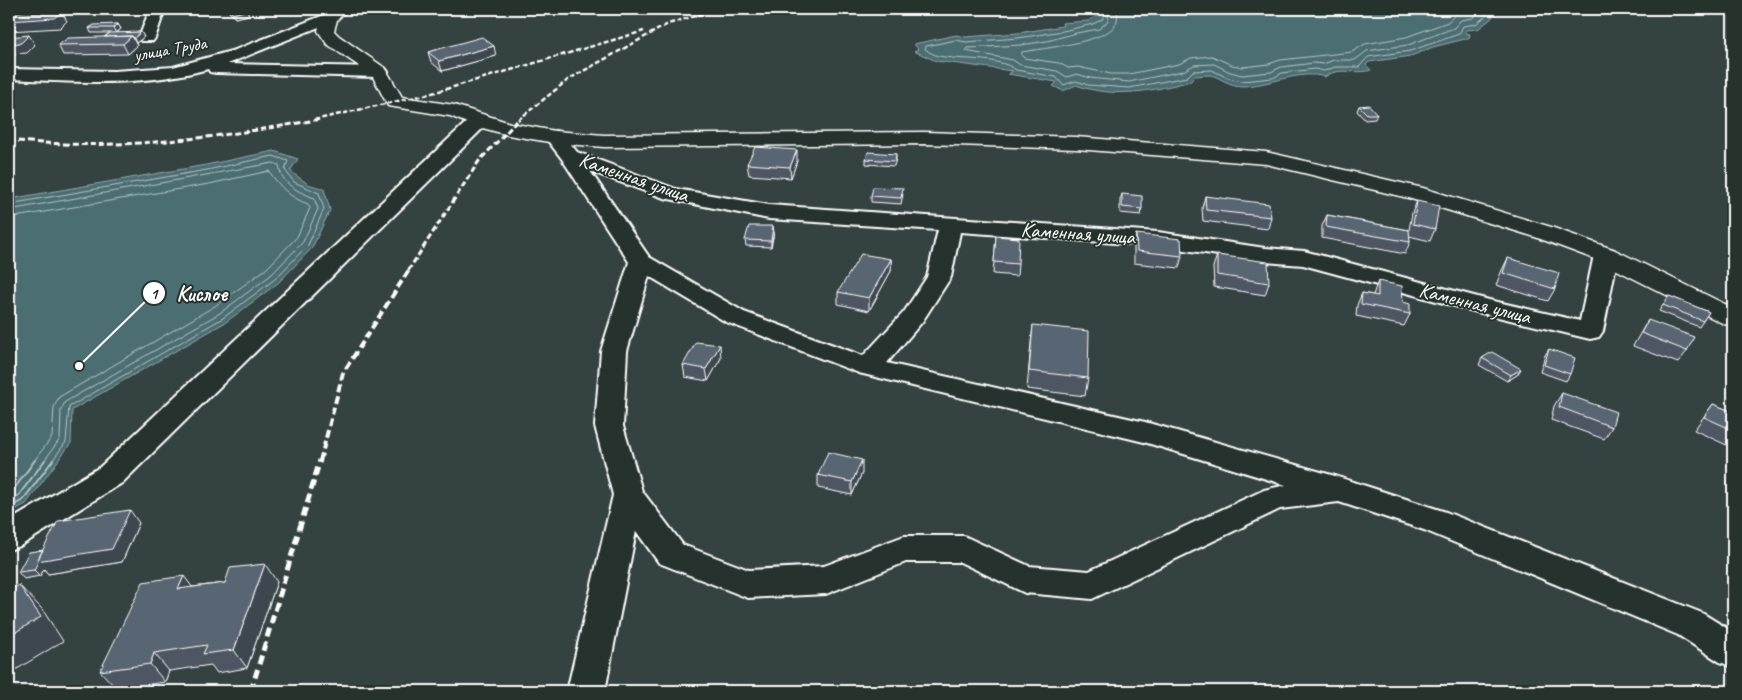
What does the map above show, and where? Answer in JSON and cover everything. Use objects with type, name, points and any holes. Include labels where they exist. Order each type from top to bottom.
[{"type":"main road","points":[[335,13],[326,31],[333,40],[378,72],[395,102],[454,111],[479,121],[563,146],[604,141],[934,139],[1076,143],[1266,158],[1415,193],[1543,232],[1606,254],[1733,318]]},
{"type":"street","points":[[148,38],[157,9]]},
{"type":"street","points":[[307,12],[335,13]]},
{"type":"street","name":"улица Труда","points":[[9,74],[122,77],[151,75],[200,66],[242,54],[335,13]]},
{"type":"street","points":[[200,66],[286,72],[339,70],[378,72]]},
{"type":"street","points":[[9,536],[111,475],[479,121]]},
{"type":"street","points":[[563,146],[641,262],[735,317],[868,367],[1145,432],[1340,490],[1435,521],[1690,624],[1733,651]]},
{"type":"street","name":"Каменная улица","points":[[563,146],[671,194],[769,212],[1158,239],[1265,255],[1304,258],[1477,304],[1590,331],[1606,254]]},
{"type":"street","points":[[868,367],[913,317],[939,276],[951,224]]},
{"type":"street","points":[[641,262],[614,351],[609,426],[628,495],[671,554],[748,584],[826,580],[904,549],[964,548],[1024,579],[1092,585],[1275,498],[1340,490]]},
{"type":"street","points":[[586,691],[628,495]]},
{"type":"water","points":[[1102,9],[1490,9],[1493,12],[1492,18],[1478,29],[1466,30],[1466,33],[1470,34],[1469,38],[1433,47],[1411,56],[1369,62],[1366,65],[1371,70],[1359,72],[1341,71],[1325,77],[1315,75],[1295,76],[1242,86],[1208,75],[1195,76],[1191,81],[1177,85],[1134,92],[1105,92],[1076,85],[1063,91],[1053,86],[1057,82],[1008,74],[1013,71],[936,61],[914,51],[918,49],[914,44],[956,35],[966,37],[1018,33],[1063,26],[1062,23],[1088,21],[1099,15],[1098,11]]},
{"type":"water","points":[[274,151],[298,159],[290,171],[308,184],[324,189],[330,210],[312,248],[278,283],[226,322],[72,410],[71,443],[26,504],[9,513],[9,199],[206,165]]},
{"type":"building","points":[[228,9],[245,9],[247,10],[233,14]]},
{"type":"building","points":[[62,12],[54,18],[9,21],[9,15]]},
{"type":"building","points":[[118,24],[113,28],[89,28],[94,25]]},
{"type":"building","points":[[141,32],[134,38],[132,36],[104,37],[110,33]]},
{"type":"building","points":[[29,35],[21,43],[9,44],[9,37]]},
{"type":"building","points":[[132,36],[123,44],[58,45],[68,38]]},
{"type":"building","points":[[482,37],[494,46],[439,61],[428,52]]},
{"type":"building","points":[[1369,105],[1377,114],[1367,114],[1359,106]]},
{"type":"building","points":[[755,147],[797,150],[790,167],[747,164]]},
{"type":"building","points":[[868,152],[896,154],[895,161],[866,159]]},
{"type":"building","points":[[873,187],[903,188],[901,198],[871,196]]},
{"type":"building","points":[[1122,194],[1142,196],[1142,209],[1122,207]]},
{"type":"building","points":[[1205,196],[1269,204],[1271,217],[1206,210]]},
{"type":"building","points":[[1417,201],[1439,206],[1435,229],[1413,224]]},
{"type":"building","points":[[1327,215],[1409,230],[1410,242],[1326,227]]},
{"type":"building","points":[[749,226],[773,226],[771,241],[745,240]]},
{"type":"building","points":[[1136,234],[1181,239],[1182,256],[1137,251]]},
{"type":"building","points":[[996,236],[1019,238],[1018,264],[994,262]]},
{"type":"building","points":[[861,254],[891,259],[869,298],[838,292]]},
{"type":"building","points":[[1217,255],[1268,262],[1269,283],[1217,275]]},
{"type":"building","points":[[1508,258],[1559,273],[1555,289],[1503,273]]},
{"type":"building","points":[[1378,281],[1402,286],[1403,302],[1410,304],[1410,314],[1361,304],[1362,293],[1378,296]]},
{"type":"building","points":[[1669,296],[1709,312],[1703,321],[1663,305]]},
{"type":"building","points":[[1648,320],[1694,337],[1687,351],[1641,333]]},
{"type":"building","points":[[1033,325],[1089,331],[1088,378],[1029,371]]},
{"type":"building","points":[[696,342],[720,345],[706,369],[683,365]]},
{"type":"building","points":[[1549,349],[1575,358],[1570,374],[1544,365]]},
{"type":"building","points":[[1492,352],[1521,369],[1511,375],[1482,358]]},
{"type":"building","points":[[1562,393],[1616,412],[1612,427],[1559,407]]},
{"type":"building","points":[[1713,404],[1733,412],[1733,430],[1704,417]]},
{"type":"building","points":[[828,452],[862,460],[852,482],[818,475]]},
{"type":"building","points":[[130,510],[112,549],[37,561],[58,521]]},
{"type":"building","points":[[43,550],[34,570],[18,572],[29,552]]},
{"type":"building","points":[[265,564],[234,650],[203,654],[207,645],[154,653],[150,664],[100,671],[143,582],[184,576],[178,589],[225,583],[230,568]]},
{"type":"building","points":[[19,585],[41,617],[9,636],[9,591]]},
{"type":"railway","points":[[518,120],[569,79],[668,24],[718,9]]},
{"type":"railway","points":[[314,120],[429,94],[644,31]]},
{"type":"railway","points":[[9,140],[48,143],[127,144],[244,132],[321,119]]},
{"type":"railway","points":[[408,271],[479,161],[518,120]]},
{"type":"railway","points":[[320,461],[343,373],[409,270]]},
{"type":"railway","points":[[251,691],[320,460]]},
{"type":"place","name":"Кислое","points":[[79,366]]}]
